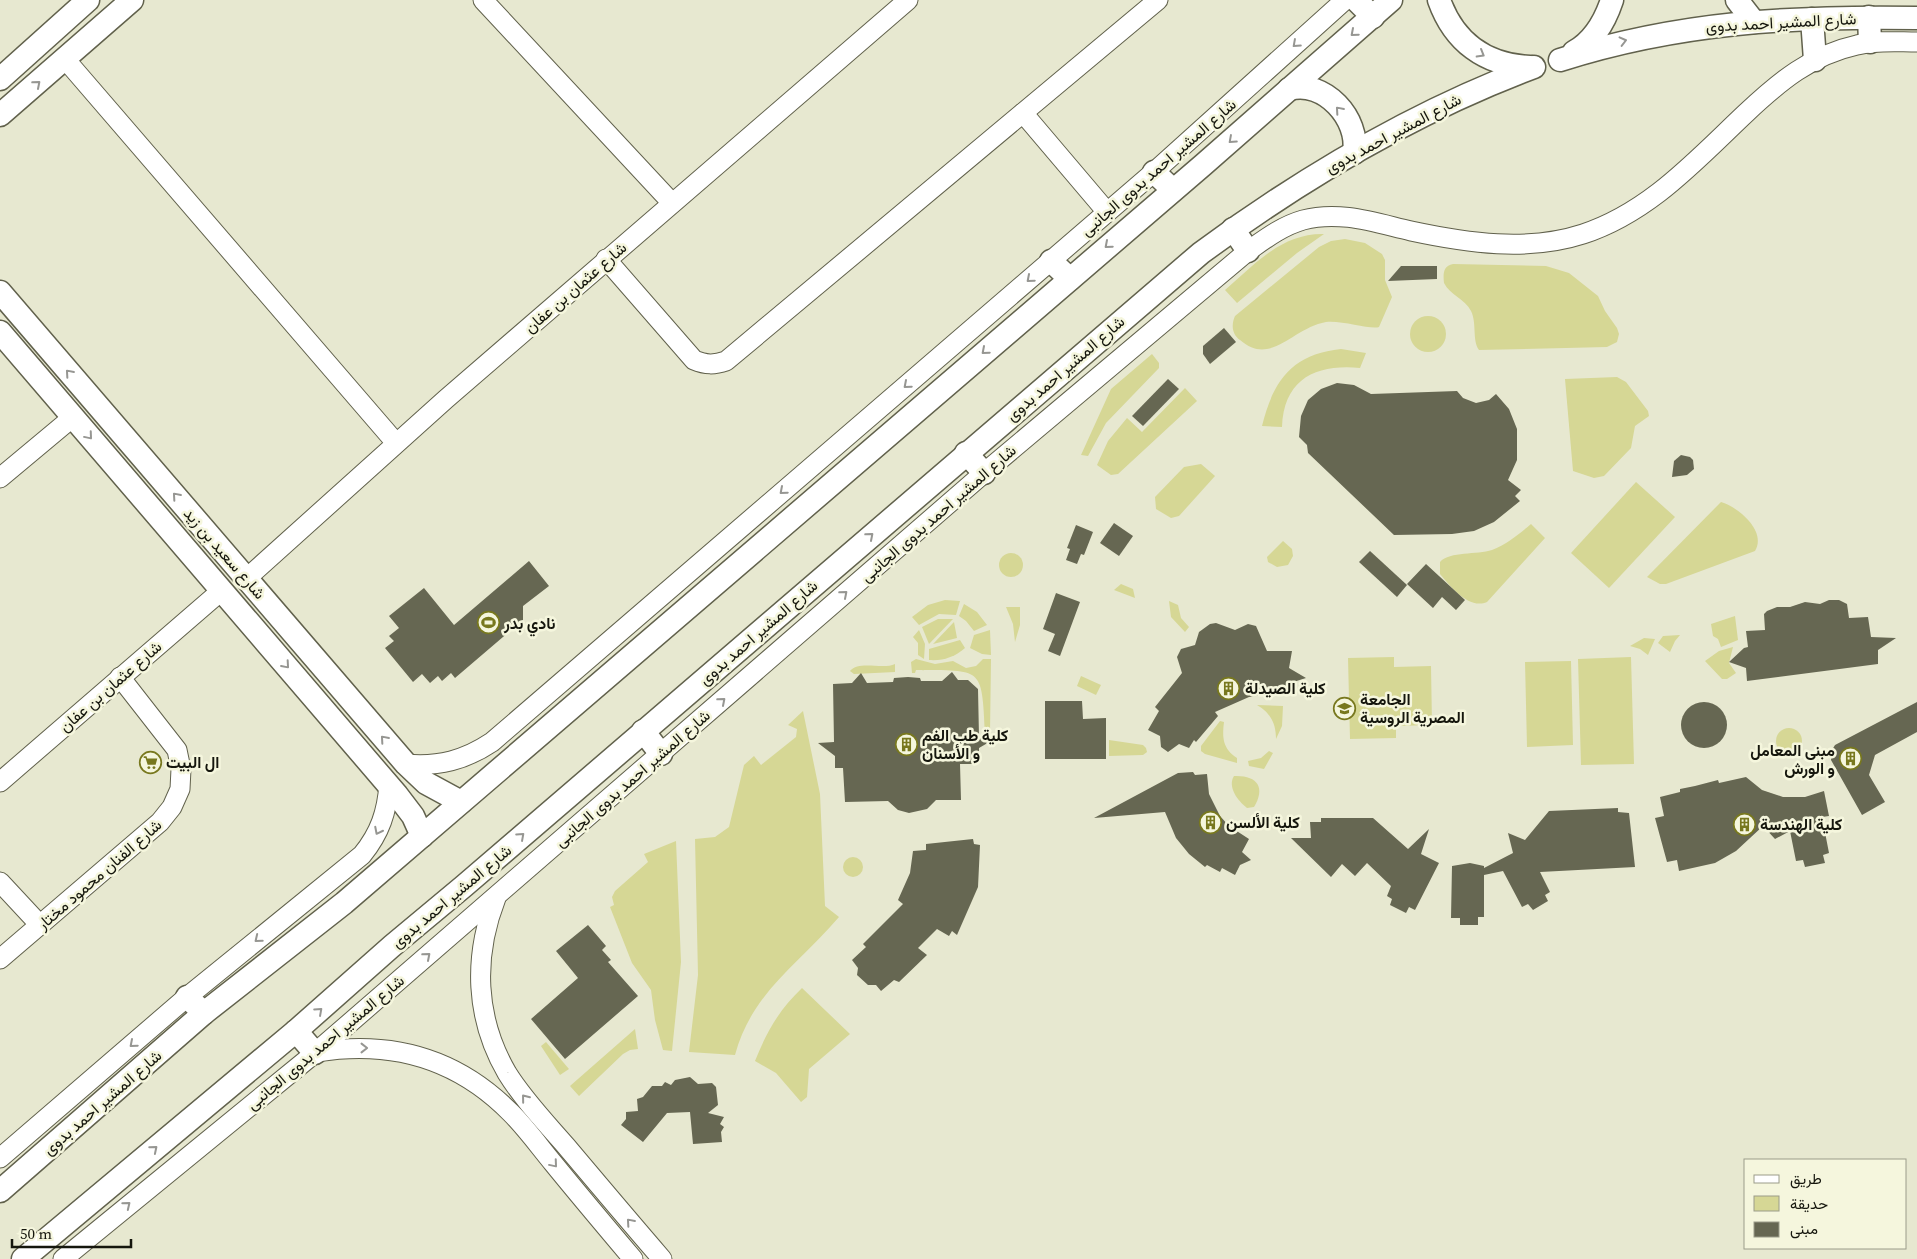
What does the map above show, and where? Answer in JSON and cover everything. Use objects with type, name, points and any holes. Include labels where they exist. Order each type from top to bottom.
[{"type":"street","points":[[0,79],[88,0]]},
{"type":"street","points":[[0,115],[132,0]]},
{"type":"street","points":[[483,0],[672,203]]},
{"type":"street","name":"شارع عثمان بن عفان","points":[[252,585],[396,442],[908,0]]},
{"type":"street","name":"شارع المشير احمد بدوى الجانبى","points":[[406,764],[436,765],[452,762],[466,757],[492,742],[1154,172],[1345,0]]},
{"type":"street","points":[[1356,0],[1373,17]]},
{"type":"street","name":"شارع المشير احمد بدوى","points":[[0,1191],[204,1013],[344,904],[1173,190],[1373,17],[1390,0]]},
{"type":"street","points":[[1440,0],[1447,20],[1459,37],[1475,51],[1500,63],[1534,67],[1560,60],[1579,50],[1595,34],[1606,16],[1612,0]]},
{"type":"street","points":[[1737,0],[1754,22]]},
{"type":"street","points":[[606,259],[694,360],[704,364],[716,365],[726,361],[1023,113],[1150,3]]},
{"type":"street","points":[[1869,17],[1870,42]]},
{"type":"street","name":"شارع المشير احمد بدوى","points":[[1560,60],[1623,41],[1656,34],[1754,22],[1869,17],[1917,18]]},
{"type":"street","points":[[1812,19],[1815,60]]},
{"type":"street","name":"شارع المشير احمد بدوى الجانبى","points":[[63,1259],[315,1052],[984,473],[1248,251],[1276,231],[1303,220],[1333,216],[1356,218],[1444,238],[1481,243],[1536,243],[1583,234],[1637,209],[1662,190],[1776,85],[1815,60],[1842,49],[1870,42],[1917,42]]},
{"type":"street","points":[[65,59],[396,442]]},
{"type":"street","name":"شارع المشير احمد بدوى","points":[[23,1259],[296,1031],[1170,278],[1233,229],[1280,197],[1354,153],[1460,97],[1534,67]]},
{"type":"street","points":[[1289,89],[1305,87],[1320,91],[1326,95],[1352,127],[1355,140],[1354,153]]},
{"type":"street","points":[[1023,113],[1107,212]]},
{"type":"street","points":[[1154,172],[1173,190]]},
{"type":"street","points":[[1233,229],[1248,251]]},
{"type":"street","points":[[1051,261],[1070,279]]},
{"type":"street","name":"شارع سعيد بن زيد","points":[[0,292],[406,764],[426,783],[461,802]]},
{"type":"street","name":"شارع سعيد بن زيد","points":[[0,332],[179,544],[388,784],[413,816],[422,836]]},
{"type":"street","points":[[0,478],[73,417]]},
{"type":"street","points":[[966,453],[984,473]]},
{"type":"street","points":[[179,544],[193,537],[200,524]]},
{"type":"street","points":[[205,573],[213,561],[226,554]]},
{"type":"street","points":[[236,609],[251,605],[252,585]]},
{"type":"street","name":"شارع عثمان بن عفان","points":[[0,782],[221,592]]},
{"type":"street","points":[[268,645],[276,633],[288,627]]},
{"type":"street","name":"شارع الفنان محمود مختار","points":[[0,959],[160,822],[172,807],[180,788],[181,769],[177,750],[120,677]]},
{"type":"street","points":[[643,731],[661,754]]},
{"type":"street","points":[[0,1158],[187,997],[362,854],[379,830],[385,816],[388,784]]},
{"type":"street","points":[[0,882],[40,925]]},
{"type":"street","points":[[497,896],[488,917],[480,963],[480,994],[488,1032],[500,1060],[521,1093],[662,1259]]},
{"type":"street","points":[[187,997],[204,1013]]},
{"type":"street","points":[[296,1031],[315,1052],[342,1048],[396,1050],[439,1063],[471,1079],[512,1114],[633,1259]]},
{"type":"street","points":[[596,1215],[612,1201]]},
{"type":"green space","points":[[1324,234],[1297,253],[1237,303],[1225,290],[1258,261],[1282,244],[1309,235]]},
{"type":"green space","points":[[1345,239],[1365,243],[1382,254],[1385,260],[1385,280],[1392,297],[1379,327],[1326,322],[1303,331],[1272,348],[1262,349],[1251,347],[1237,338],[1233,329],[1235,316],[1319,247],[1331,241]]},
{"type":"green space","points":[[1453,264],[1546,266],[1569,273],[1598,296],[1605,311],[1617,328],[1619,334],[1617,342],[1607,347],[1479,350],[1471,311],[1444,283],[1444,271]]},
{"type":"green space","points":[[1428,316],[1441,321],[1446,334],[1441,347],[1428,352],[1415,347],[1410,334],[1415,321]]},
{"type":"green space","points":[[1341,349],[1366,353],[1360,368],[1344,367],[1330,369],[1317,372],[1306,378],[1296,386],[1289,397],[1284,410],[1282,427],[1262,426],[1272,396],[1287,372],[1310,357]]},
{"type":"green space","points":[[1152,354],[1159,363],[1159,368],[1106,423],[1088,456],[1081,455],[1111,389]]},
{"type":"green space","points":[[1617,377],[1626,382],[1648,411],[1649,416],[1635,426],[1631,448],[1604,476],[1594,478],[1573,471],[1565,379]]},
{"type":"green space","points":[[1185,388],[1197,401],[1118,474],[1111,475],[1097,465],[1108,441],[1127,418],[1142,432]]},
{"type":"green space","points":[[1201,464],[1215,476],[1179,516],[1171,518],[1156,509],[1155,497],[1184,467]]},
{"type":"green space","points":[[1636,482],[1675,517],[1609,588],[1571,553]]},
{"type":"green space","points":[[1721,502],[1742,514],[1754,528],[1758,543],[1755,551],[1666,584],[1660,584],[1647,577]]},
{"type":"green space","points":[[1531,524],[1545,538],[1487,602],[1473,603],[1460,596],[1440,574],[1440,562],[1444,559],[1450,556],[1497,548]]},
{"type":"green space","points":[[1283,541],[1292,549],[1293,556],[1288,565],[1277,567],[1268,562],[1267,557]]},
{"type":"green space","points":[[1011,553],[1020,556],[1023,565],[1020,574],[1011,577],[1002,574],[999,565],[1002,556]]},
{"type":"green space","points":[[1121,584],[1133,589],[1135,598],[1114,590]]},
{"type":"green space","points":[[945,600],[960,601],[956,615],[939,614],[919,625],[912,617],[928,605]]},
{"type":"green space","points":[[1169,601],[1178,605],[1181,618],[1189,627],[1185,632],[1171,617]]},
{"type":"green space","points":[[964,604],[977,612],[987,625],[974,631],[959,616]]},
{"type":"green space","points":[[1006,607],[1020,607],[1020,625],[1015,642],[1013,624]]},
{"type":"green space","points":[[1735,616],[1738,640],[1721,647],[1718,639],[1713,636],[1711,624]]},
{"type":"green space","points":[[938,619],[953,619],[929,644],[922,627]]},
{"type":"green space","points":[[954,622],[957,638],[933,644]]},
{"type":"green space","points":[[919,630],[925,644],[924,659],[918,655],[918,643],[913,637]]},
{"type":"green space","points":[[990,630],[991,655],[982,654],[970,648],[974,635]]},
{"type":"green space","points":[[1680,635],[1670,652],[1658,643],[1663,636]]},
{"type":"green space","points":[[1644,638],[1655,639],[1648,655],[1640,649],[1630,646]]},
{"type":"green space","points":[[960,640],[965,648],[957,654],[944,659],[929,660],[929,649]]},
{"type":"green space","points":[[1733,647],[1729,663],[1736,673],[1727,679],[1722,679],[1705,661],[1719,651]]},
{"type":"green space","points":[[1394,657],[1394,667],[1431,666],[1432,725],[1396,726],[1396,738],[1350,739],[1348,658]]},
{"type":"green space","points":[[1631,657],[1634,764],[1581,765],[1578,659]]},
{"type":"green space","points":[[916,659],[935,664],[953,661],[966,668],[976,666],[983,659],[991,659],[990,733],[985,734],[982,695],[979,684],[974,676],[966,672],[954,671],[916,670],[915,673],[912,673],[911,662]]},
{"type":"green space","points":[[1571,661],[1573,745],[1527,747],[1525,662]]},
{"type":"green space","points":[[895,664],[895,672],[854,674],[850,671],[859,666],[890,666]]},
{"type":"green space","points":[[1081,676],[1101,685],[1096,695],[1077,686]]},
{"type":"green space","points":[[1257,705],[1283,706],[1282,726],[1276,739],[1272,719]]},
{"type":"green space","points":[[803,711],[820,794],[825,906],[839,917],[765,996],[743,1033],[735,1055],[689,1052],[698,975],[695,839],[715,837],[729,827],[744,765],[754,756],[761,765],[796,737],[797,729],[788,725]]},
{"type":"green space","points":[[1220,721],[1224,722],[1224,743],[1232,755],[1237,758],[1237,763],[1205,754],[1201,751],[1201,746]]},
{"type":"green space","points":[[1789,728],[1798,732],[1802,741],[1798,750],[1789,754],[1780,750],[1776,741],[1780,732]]},
{"type":"green space","points":[[1109,740],[1143,745],[1147,752],[1143,755],[1109,756]]},
{"type":"green space","points":[[1269,751],[1273,753],[1264,769],[1249,766],[1248,761],[1261,758]]},
{"type":"green space","points":[[1234,776],[1249,778],[1257,784],[1259,794],[1254,807],[1247,808],[1234,794],[1232,780]]},
{"type":"green space","points":[[676,841],[681,962],[672,1051],[663,1050],[655,1020],[651,990],[632,963],[610,907],[614,905],[612,897],[615,891],[648,862],[644,854]]},
{"type":"green space","points":[[853,857],[860,860],[863,867],[860,874],[853,877],[846,874],[843,867],[846,860]]},
{"type":"green space","points":[[802,988],[850,1034],[809,1069],[807,1097],[801,1102],[776,1073],[755,1061],[774,1021]]},
{"type":"green space","points":[[635,1029],[638,1049],[630,1050],[623,1054],[579,1096],[570,1086]]},
{"type":"green space","points":[[546,1042],[569,1069],[560,1075],[541,1046]]},
{"type":"building","points":[[1401,266],[1437,266],[1437,279],[1388,281]]},
{"type":"building","points":[[1224,328],[1236,342],[1210,364],[1203,354],[1203,346]]},
{"type":"building","points":[[1168,379],[1179,389],[1143,426],[1132,416]]},
{"type":"building","points":[[1337,383],[1354,385],[1371,394],[1457,391],[1463,398],[1476,403],[1489,400],[1496,394],[1509,409],[1517,429],[1517,460],[1508,480],[1521,490],[1515,496],[1520,501],[1494,522],[1474,531],[1452,534],[1394,535],[1308,453],[1307,445],[1299,437],[1301,416],[1308,400],[1321,389]]},
{"type":"building","points":[[1681,455],[1690,457],[1693,460],[1694,469],[1687,475],[1672,477],[1674,461]]},
{"type":"building","points":[[1114,523],[1133,536],[1119,556],[1100,543]]},
{"type":"building","points":[[1076,525],[1093,532],[1084,555],[1081,554],[1077,564],[1066,560],[1070,549],[1067,548]]},
{"type":"building","points":[[1370,551],[1407,585],[1397,597],[1359,562]]},
{"type":"building","name":"نادي بدر","points":[[529,561],[549,586],[523,606],[523,620],[455,678],[451,673],[442,681],[438,676],[430,683],[422,674],[413,682],[385,648],[394,641],[389,636],[399,628],[389,616],[424,588],[454,625]]},
{"type":"building","points":[[1426,564],[1465,600],[1456,610],[1442,597],[1433,608],[1407,584]]},
{"type":"building","points":[[1056,593],[1080,602],[1060,656],[1048,651],[1055,634],[1043,629]]},
{"type":"building","points":[[1829,600],[1839,600],[1847,604],[1849,618],[1868,617],[1871,637],[1896,638],[1878,650],[1878,664],[1747,681],[1746,668],[1729,662],[1744,648],[1748,647],[1746,631],[1765,630],[1764,614],[1767,611],[1777,607],[1790,607],[1805,602],[1820,604]]},
{"type":"building","name":"كلية الصيدلة","points":[[1216,623],[1235,630],[1248,624],[1256,626],[1267,651],[1292,651],[1289,668],[1306,678],[1287,684],[1285,696],[1263,695],[1249,697],[1215,712],[1218,716],[1196,742],[1194,740],[1189,748],[1179,744],[1168,752],[1161,747],[1160,736],[1148,730],[1159,711],[1155,707],[1182,673],[1177,657],[1181,649],[1195,645],[1199,632],[1210,624]]},
{"type":"building","name":"كلية طب الفم و الأسنان","points":[[952,672],[958,680],[968,680],[978,689],[979,737],[991,741],[979,748],[979,764],[960,764],[961,800],[936,800],[927,809],[909,813],[898,810],[888,801],[845,802],[843,768],[835,768],[835,756],[818,743],[834,742],[833,684],[852,683],[861,673],[867,683],[893,682],[894,678],[908,677],[920,678],[921,681],[942,681]]},
{"type":"building","points":[[1045,701],[1082,701],[1083,719],[1106,718],[1106,759],[1045,759]]},
{"type":"building","points":[[1699,702],[1709,702],[1723,712],[1727,725],[1723,738],[1717,744],[1709,748],[1699,748],[1685,738],[1681,730],[1681,720],[1691,706]]},
{"type":"building","name":"مبنى المعامل و الورش","points":[[1917,702],[1917,732],[1875,755],[1869,775],[1885,802],[1862,815],[1831,760],[1832,750],[1835,745]]},
{"type":"building","name":"كلية الألسن","points":[[1193,772],[1195,775],[1207,774],[1209,794],[1220,816],[1229,826],[1249,839],[1242,852],[1251,860],[1240,865],[1235,875],[1222,868],[1220,872],[1207,865],[1205,867],[1189,854],[1176,838],[1165,812],[1094,818],[1178,773]]},
{"type":"building","name":"كلية الهندسة","points":[[1746,777],[1762,790],[1783,797],[1805,797],[1824,791],[1829,816],[1822,817],[1829,853],[1823,855],[1825,863],[1805,867],[1803,860],[1796,861],[1790,831],[1775,839],[1763,826],[1736,851],[1715,863],[1679,871],[1677,860],[1667,862],[1655,818],[1664,816],[1660,797],[1680,792],[1680,789],[1718,780],[1719,783]]},
{"type":"building","points":[[1618,808],[1618,812],[1629,813],[1635,867],[1540,872],[1550,892],[1545,895],[1548,901],[1533,910],[1528,904],[1522,907],[1503,871],[1484,875],[1484,917],[1478,917],[1478,925],[1460,925],[1460,918],[1451,918],[1452,866],[1470,863],[1484,866],[1484,868],[1513,853],[1508,833],[1525,840],[1549,811]]},
{"type":"building","points":[[1321,818],[1373,818],[1408,849],[1429,829],[1421,854],[1439,863],[1415,910],[1409,907],[1406,913],[1390,905],[1392,899],[1387,896],[1391,886],[1367,863],[1355,876],[1342,864],[1331,877],[1291,838],[1311,838],[1310,822],[1321,822]]},
{"type":"building","points":[[973,839],[974,844],[980,845],[978,887],[957,935],[952,931],[949,936],[937,929],[918,948],[927,955],[899,982],[894,980],[881,991],[876,985],[868,985],[857,975],[858,968],[852,960],[866,947],[863,944],[903,904],[898,900],[910,873],[913,851],[926,850],[926,844]]},
{"type":"building","points":[[588,925],[606,946],[602,950],[611,960],[608,962],[638,996],[565,1059],[531,1019],[578,978],[556,951]]},
{"type":"building","points":[[690,1077],[698,1084],[712,1083],[716,1087],[718,1105],[708,1113],[724,1117],[720,1124],[724,1127],[721,1132],[722,1142],[693,1144],[690,1112],[667,1113],[643,1142],[621,1125],[626,1119],[626,1112],[638,1111],[637,1099],[643,1097],[652,1086],[662,1086],[665,1082],[671,1085],[675,1080]]},
{"type":"place","name":"نادي بدر","points":[[488,623]]},
{"type":"place","name":"كلية الصيدلة","points":[[1229,688]]},
{"type":"place","name":"الجامعة المصرية الروسية","points":[[1344,708]]},
{"type":"place","name":"كلية طب الفم و الأسنان","points":[[906,744]]},
{"type":"place","name":"مبنى المعامل و الورش","points":[[1851,759]]},
{"type":"place","name":"ال البيت","points":[[150,762]]},
{"type":"place","name":"كلية الألسن","points":[[1210,822]]},
{"type":"place","name":"كلية الهندسة","points":[[1744,824]]}]
